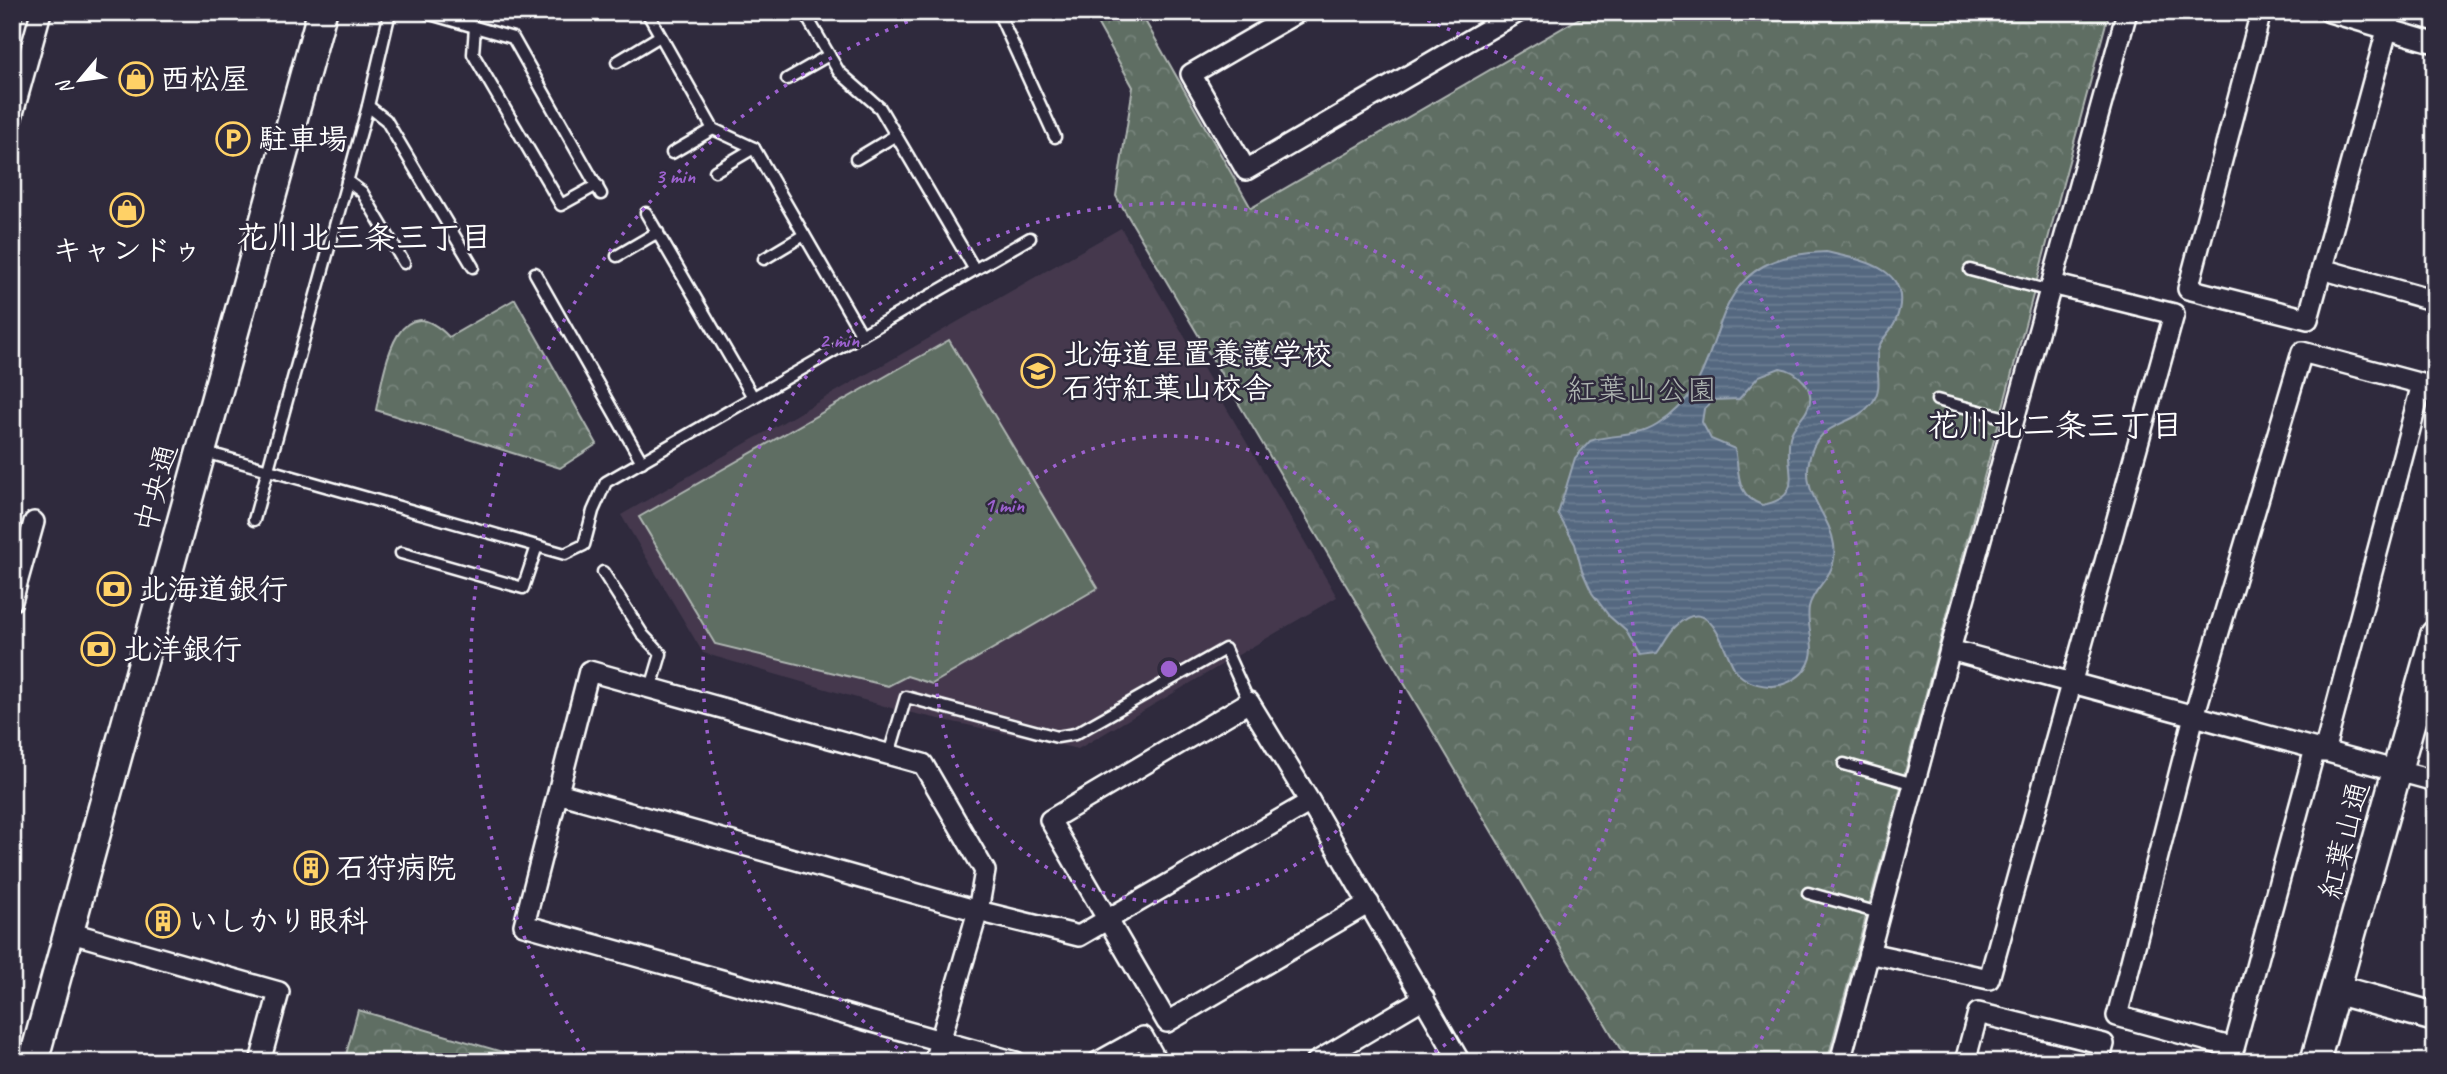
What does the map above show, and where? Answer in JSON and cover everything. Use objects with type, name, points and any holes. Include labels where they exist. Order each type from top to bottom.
[{"type":"street","points":[[12,117],[41,12]]},
{"type":"street","name":"中央通","points":[[33,1062],[322,12]]},
{"type":"street","points":[[1298,12],[1191,74],[1246,170],[1518,12]]},
{"type":"street","points":[[1840,1062],[1950,650],[2127,12]]},
{"type":"street","points":[[2261,12],[2188,289],[2308,319],[2390,21]]},
{"type":"street","points":[[2329,12],[2390,21],[2435,43]]},
{"type":"street","points":[[2322,269],[2435,301]]},
{"type":"street","points":[[1869,953],[1989,979],[2174,314],[2051,287]]},
{"type":"street","points":[[2302,352],[2422,384],[2234,1048],[2117,1016],[2194,716],[2302,352]]},
{"type":"street","points":[[12,601],[34,522]]},
{"type":"street","name":"紅葉山通","points":[[2315,1062],[2435,635]]},
{"type":"street","points":[[1950,650],[2435,781]]},
{"type":"street","points":[[934,1062],[941,1038],[978,911],[985,871],[923,764],[589,671],[524,925],[941,1038],[1016,1062]]},
{"type":"street","points":[[1368,902],[1167,1022],[1051,820],[1249,702],[1310,802],[1368,902],[1460,1062]]},
{"type":"street","points":[[558,793],[978,911],[1079,936],[1310,802]]},
{"type":"street","points":[[68,932],[279,992],[260,1062]]},
{"type":"street","points":[[2337,990],[2435,1017]]},
{"type":"street","points":[[1315,1062],[1423,998]]},
{"type":"street","points":[[1965,1062],[1979,1013],[2104,1044],[2099,1062]]},
{"type":"street","points":[[1098,1062],[1143,1037],[1157,1062]]},
{"type":"lane","points":[[254,520],[368,106],[390,12]]},
{"type":"lane","points":[[423,12],[475,27],[513,38],[599,190],[561,205],[473,54],[475,27]]},
{"type":"lane","points":[[646,12],[713,129],[754,148],[862,335]]},
{"type":"lane","points":[[804,12],[839,72],[880,108],[975,270]]},
{"type":"lane","points":[[998,12],[1055,138]]},
{"type":"lane","points":[[617,62],[660,36]]},
{"type":"lane","points":[[787,79],[829,55]]},
{"type":"lane","points":[[368,106],[386,120],[473,267]]},
{"type":"lane","points":[[671,153],[713,129]]},
{"type":"lane","points":[[856,159],[896,135]]},
{"type":"lane","points":[[715,172],[754,148]]},
{"type":"lane","points":[[347,181],[362,192],[404,263]]},
{"type":"lane","points":[[646,214],[754,397]]},
{"type":"lane","points":[[617,256],[658,232]]},
{"type":"lane","points":[[764,259],[804,235]]},
{"type":"lane","points":[[201,451],[565,554],[584,545],[593,511],[606,482],[1030,237]]},
{"type":"lane","points":[[1970,270],[2051,287]]},
{"type":"lane","points":[[535,273],[642,462]]},
{"type":"lane","points":[[1937,400],[2014,420]]},
{"type":"lane","points":[[401,553],[523,588],[537,546]]},
{"type":"lane","points":[[603,572],[643,635],[661,654],[651,688]]},
{"type":"lane","points":[[889,754],[906,696],[1057,737],[1075,734],[1225,649],[1249,702]]},
{"type":"lane","points":[[1844,764],[1914,784]]},
{"type":"lane","points":[[1808,893],[1880,913]]},
{"type":"shaded area","name":"北海道星置養護学校 石狩紅葉山校舎","points":[[1121,228],[1337,597],[1078,749],[898,710],[703,653],[621,515]]},
{"type":"green space","points":[[12,12],[24,12],[12,55]]},
{"type":"green space","name":"紅葉山公園","points":[[1091,12],[1140,12],[1251,208],[1590,12],[2109,12],[1827,1062],[1628,1062],[1116,196],[1133,87]]},
{"type":"green space","points":[[515,299],[597,444],[560,468],[376,410],[388,357],[404,327],[416,320],[431,323],[449,337]]},
{"type":"green space","points":[[949,340],[1098,588],[932,684],[907,676],[888,686],[715,644],[639,517]]},
{"type":"green space","points":[[358,1010],[520,1057],[519,1062],[344,1062]]},
{"type":"water","points":[[1826,252],[1869,263],[1892,278],[1899,289],[1900,302],[1895,324],[1882,340],[1877,354],[1879,382],[1872,403],[1855,417],[1827,431],[1813,448],[1809,461],[1809,485],[1831,534],[1834,556],[1829,573],[1809,607],[1812,649],[1808,665],[1791,681],[1769,686],[1751,682],[1739,674],[1714,628],[1707,620],[1698,616],[1688,617],[1675,627],[1657,653],[1640,655],[1626,631],[1609,616],[1592,593],[1582,571],[1575,544],[1558,514],[1575,458],[1590,441],[1632,434],[1657,425],[1683,402],[1700,376],[1734,294],[1753,273],[1782,258]],"holes":[[[1780,368],[1804,382],[1808,388],[1810,403],[1790,437],[1789,488],[1785,495],[1776,501],[1762,505],[1747,496],[1740,483],[1735,449],[1711,439],[1702,422],[1704,409],[1714,400],[1739,399],[1759,376]]]},
{"type":"place","name":"西松屋","points":[[136,79]]},
{"type":"place","name":"駐車場","points":[[233,139]]},
{"type":"place","name":"キャンドゥ","points":[[127,210]]},
{"type":"place","name":"北海道星置養護学校 石狩紅葉山校舎","points":[[1038,371]]},
{"type":"place","name":"北海道銀行","points":[[114,589]]},
{"type":"place","name":"北洋銀行","points":[[98,649]]},
{"type":"place","name":"石狩病院","points":[[311,868]]},
{"type":"place","name":"いしかり眼科","points":[[163,921]]},
{"type":"district","name":"花川北三条三丁目","points":[[364,237]]},
{"type":"district","name":"花川北二条三丁目","points":[[2055,425]]}]
